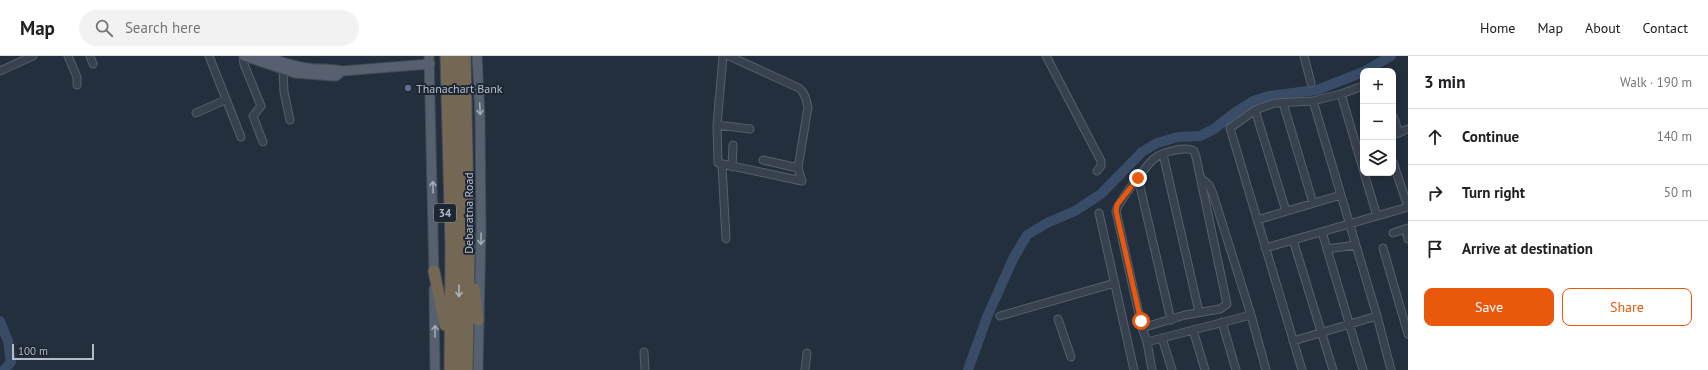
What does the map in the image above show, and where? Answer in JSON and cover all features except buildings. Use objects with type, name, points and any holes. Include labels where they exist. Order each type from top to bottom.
[{"type":"highway","name":"Debaratna Road","points":[[442,56],[446,370]]},
{"type":"highway","points":[[446,56],[450,208],[450,370]]},
{"type":"highway","points":[[455,56],[460,246],[459,370]]},
{"type":"highway","name":"Debaratna Road","points":[[465,56],[469,255],[467,370]]},
{"type":"highway","points":[[469,255],[478,320]]},
{"type":"highway","points":[[434,272],[446,332]]},
{"type":"main road","points":[[243,56],[283,70],[308,75],[336,76],[342,71]]},
{"type":"main road","points":[[264,56],[295,66],[335,69],[342,71],[429,60]]},
{"type":"main road","name":"Debaratna Road","points":[[477,56],[480,116],[481,231],[478,370]]},
{"type":"main road","name":"34","points":[[429,60],[435,370]]},
{"type":"street","points":[[0,71],[33,56]]},
{"type":"street","points":[[68,56],[77,77],[77,85]]},
{"type":"street","points":[[90,56],[93,64]]},
{"type":"street","points":[[209,56],[241,137]]},
{"type":"street","points":[[243,56],[244,64],[261,106],[253,116],[263,142]]},
{"type":"street","points":[[723,56],[717,126],[718,163],[802,181],[798,168],[808,107],[804,92],[799,88],[729,56]]},
{"type":"street","points":[[1046,56],[1101,161],[1101,166],[1097,171]]},
{"type":"street","points":[[1304,56],[1311,83]]},
{"type":"street","points":[[283,70],[284,92],[290,120]]},
{"type":"street","points":[[1302,370],[1230,128],[1255,110],[1275,103],[1313,101],[1341,94],[1360,87]]},
{"type":"street","points":[[1341,94],[1360,159]]},
{"type":"street","points":[[196,113],[226,100]]},
{"type":"street","points":[[1313,101],[1377,316],[1391,370]]},
{"type":"street","points":[[1283,103],[1313,203]]},
{"type":"street","points":[[1255,110],[1286,211]]},
{"type":"street","points":[[717,126],[750,129]]},
{"type":"street","points":[[1396,134],[1408,129]]},
{"type":"street","points":[[732,167],[733,145]]},
{"type":"street","points":[[1142,328],[1199,312],[1220,309],[1227,304],[1194,151],[1184,148],[1154,158],[1117,205],[1116,211],[1142,328],[1147,342],[1152,370]]},
{"type":"street","points":[[1163,154],[1199,312]]},
{"type":"street","points":[[763,160],[798,168]]},
{"type":"street","points":[[722,165],[726,240]]},
{"type":"street","points":[[1265,248],[1408,207],[1396,171]]},
{"type":"street","points":[[1365,176],[1377,216]]},
{"type":"street","points":[[1200,177],[1208,185],[1213,194],[1251,315],[1266,370]]},
{"type":"street","points":[[1138,178],[1171,320]]},
{"type":"street","points":[[1257,220],[1341,195]]},
{"type":"street","points":[[1099,213],[1134,370]]},
{"type":"street","points":[[1322,232],[1350,324],[1362,370]]},
{"type":"street","points":[[1393,233],[1408,234]]},
{"type":"street","points":[[1293,240],[1333,370]]},
{"type":"street","points":[[1327,249],[1356,245]]},
{"type":"street","points":[[1383,248],[1405,310],[1408,334]]},
{"type":"street","points":[[1000,316],[1115,283]]},
{"type":"street","points":[[1147,342],[1251,315]]},
{"type":"street","points":[[1293,341],[1377,316]]},
{"type":"street","points":[[1058,319],[1071,357]]},
{"type":"street","points":[[1222,322],[1236,370]]},
{"type":"street","points":[[1193,330],[1205,370]]},
{"type":"street","points":[[1162,338],[1172,370]]},
{"type":"street","points":[[644,352],[645,370]]},
{"type":"street","points":[[805,370],[807,354]]},
{"type":"waterway","points":[[1370,68],[1391,56]]},
{"type":"waterway","points":[[968,370],[987,317],[1013,259],[1027,235],[1047,223],[1075,211],[1101,194],[1142,152],[1157,143],[1178,137],[1200,136],[1214,129],[1253,101],[1269,96],[1317,90],[1360,73]]},
{"type":"waterway","points":[[0,321],[8,341],[11,362],[4,370]]},
{"type":"place","name":"Thanachart Bank","points":[[408,88]]},
{"type":"route","points":[[1138,178],[1117,205],[1116,216],[1141,321]]}]
